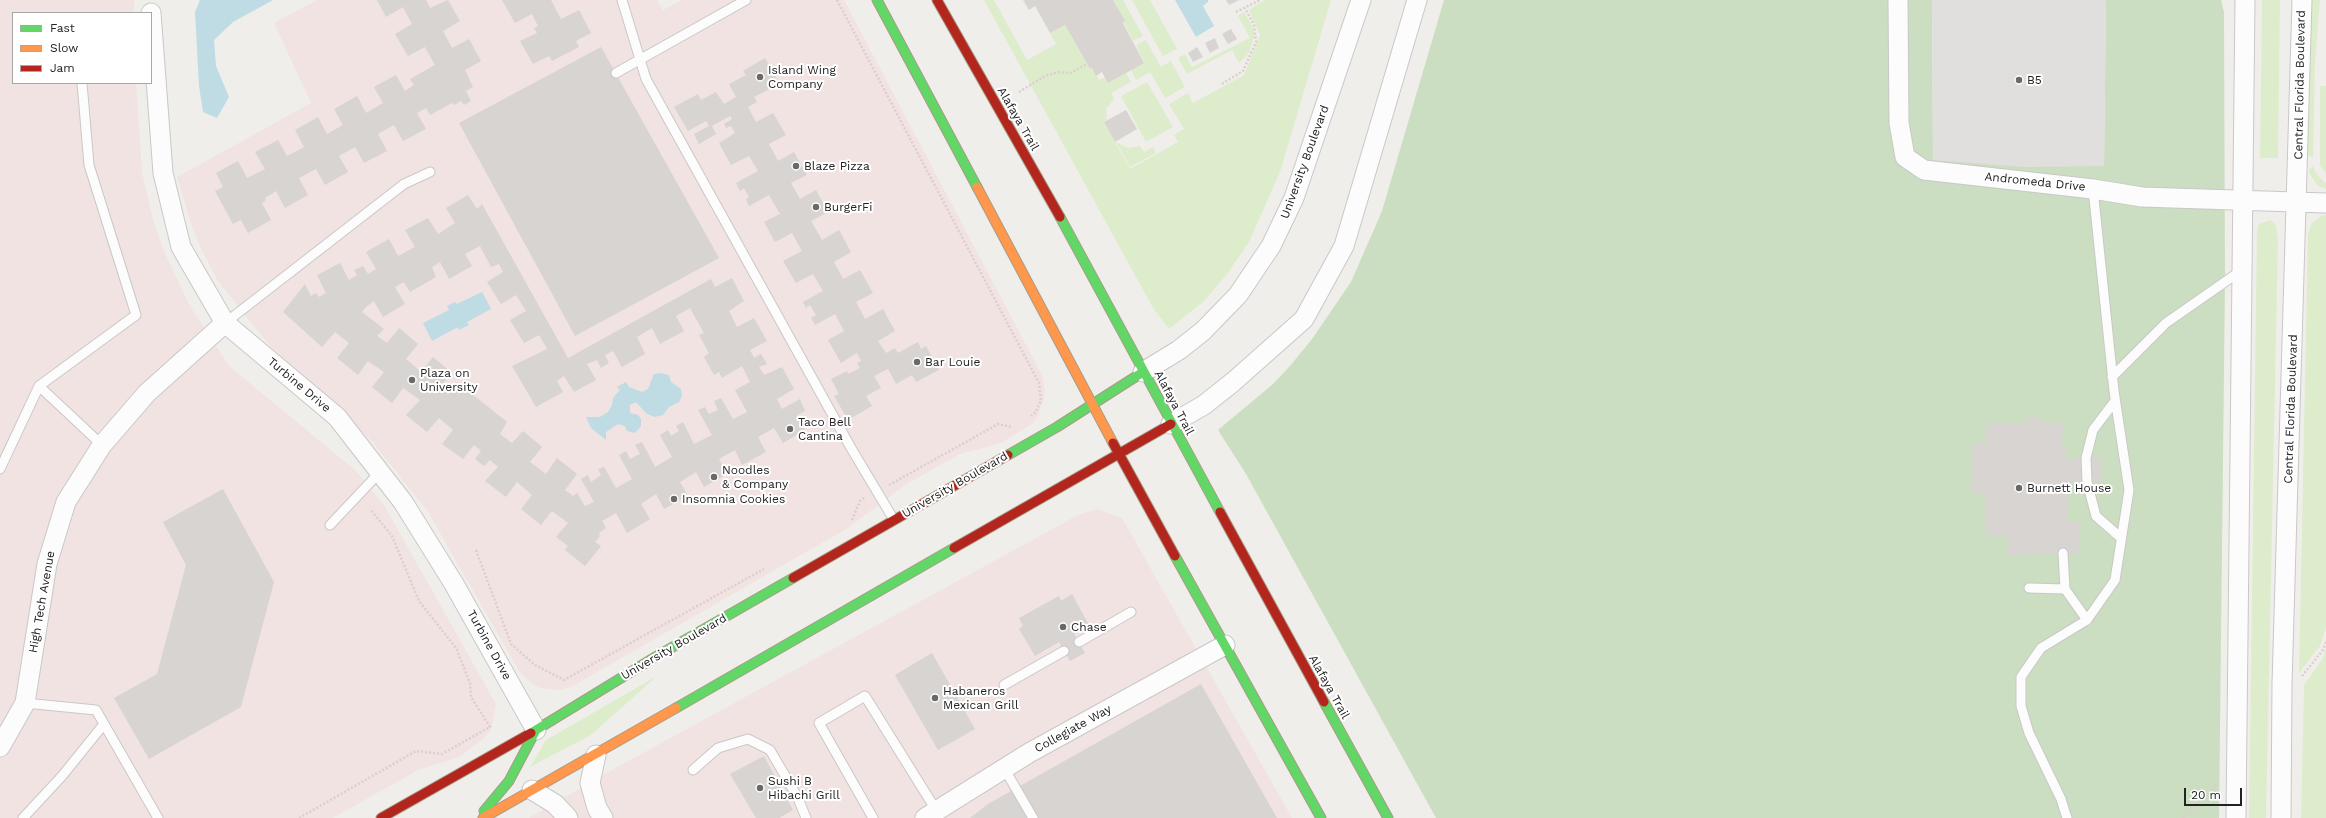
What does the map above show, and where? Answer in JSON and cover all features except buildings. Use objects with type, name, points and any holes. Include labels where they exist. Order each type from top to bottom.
[{"type":"main road","points":[[877,0],[1120,454],[1321,818]]},
{"type":"main road","name":"Alafaya Trail","points":[[938,0],[1047,193],[1171,424],[1388,818]]},
{"type":"main road","name":"University Boulevard","points":[[381,818],[536,730],[657,656],[1093,404],[1143,372]]},
{"type":"main road","points":[[483,818],[596,755],[1171,424]]},
{"type":"main road","points":[[478,818],[509,781],[536,730]]},
{"type":"street","name":"Turbine Drive","points":[[150,0],[151,12]]},
{"type":"street","name":"University Boulevard","points":[[1143,372],[1179,350],[1203,331],[1238,295],[1271,246],[1294,198],[1361,0]]},
{"type":"street","points":[[1171,424],[1204,405],[1233,382],[1304,318],[1344,246],[1417,0]]},
{"type":"street","name":"Andromeda Drive","points":[[1898,0],[1899,123],[1905,157],[1924,170],[2092,189],[2142,197],[2326,203]]},
{"type":"street","points":[[2236,818],[2245,0]]},
{"type":"street","name":"Central Florida Boulevard","points":[[2281,818],[2283,676],[2302,0]]},
{"type":"street","name":"Turbine Drive","points":[[152,36],[163,173],[181,247],[225,323],[337,417],[403,502],[454,584],[536,730]]},
{"type":"street","name":"High Tech Avenue","points":[[0,747],[25,703],[47,564],[66,502],[102,444],[147,393],[225,323]]},
{"type":"street","name":"Collegiate Way","points":[[930,814],[1004,768],[1225,645]]},
{"type":"street","points":[[596,755],[590,783],[597,808],[603,818]]},
{"type":"street","points":[[532,790],[555,804],[568,818]]},
{"type":"lane","points":[[622,0],[646,79],[876,491],[894,520]]},
{"type":"lane","points":[[616,73],[746,0]]},
{"type":"lane","points":[[0,469],[39,386],[136,315],[89,166],[82,84]]},
{"type":"lane","points":[[225,323],[404,184],[430,172]]},
{"type":"lane","points":[[2067,818],[2061,799],[2029,732],[2021,706],[2021,677],[2041,648],[2087,620],[2114,580],[2129,490],[2112,377],[2092,189]]},
{"type":"lane","points":[[2112,377],[2166,324],[2242,270]]},
{"type":"lane","points":[[39,386],[102,444]]},
{"type":"lane","points":[[2115,400],[2093,430],[2086,458],[2087,482],[2096,516],[2122,538]]},
{"type":"lane","points":[[330,525],[380,472]]},
{"type":"lane","points":[[2063,553],[2064,589],[2087,620]]},
{"type":"lane","points":[[2029,588],[2064,589]]},
{"type":"lane","points":[[1079,642],[1131,612]]},
{"type":"lane","points":[[1004,686],[1064,651]]},
{"type":"lane","points":[[873,818],[819,723],[865,696],[930,814]]},
{"type":"lane","points":[[25,703],[96,710],[158,818]]},
{"type":"lane","points":[[23,818],[62,776],[104,724]]},
{"type":"lane","points":[[693,770],[718,748],[748,739],[770,750],[798,798],[806,818]]},
{"type":"lane","points":[[1004,768],[1033,818]]},
{"type":"path","points":[[837,0],[1039,383],[1041,400],[1036,412],[1026,419]]},
{"type":"path","points":[[1236,12],[1260,0]]},
{"type":"path","points":[[1222,84],[1243,71],[1256,42],[1254,25],[1245,8]]},
{"type":"path","points":[[1018,92],[1045,76],[1058,72],[1071,73],[1087,64]]},
{"type":"path","points":[[846,523],[852,520],[860,500],[998,424],[1010,428],[1016,425]]},
{"type":"path","points":[[299,818],[416,751],[442,754],[490,727],[471,697],[470,683],[456,648],[419,601],[392,536],[370,509]]},
{"type":"path","points":[[476,550],[511,644],[535,665],[564,680],[770,565]]},
{"type":"path","points":[[2299,680],[2323,650],[2326,642]]},
{"type":"path","points":[[2183,818],[2217,785]]},
{"type":"shaded area","points":[[0,0],[134,0],[134,12],[12,12],[12,84],[136,84],[142,172],[153,220],[164,251],[190,306],[229,366],[355,470],[384,505],[496,704],[491,730],[482,740],[459,757],[418,770],[333,818],[0,818]]},
{"type":"shaded area","points":[[317,0],[657,0],[663,10],[682,0],[844,0],[1043,377],[1045,396],[1037,418],[1032,424],[1001,443],[960,454],[908,483],[848,528],[571,687],[559,690],[540,688],[532,684],[519,671],[428,512],[374,444],[354,423],[270,346],[218,281],[202,251],[191,224],[177,177],[311,103],[274,23]]},
{"type":"shaded area","name":"B5","points":[[1932,0],[2106,0],[2104,166],[2026,167],[1933,160]]},
{"type":"shaded area","points":[[1097,509],[1122,518],[1292,818],[529,818],[610,771],[1078,515]]},
{"type":"green space","points":[[984,0],[994,0],[1027,60],[1056,44],[1050,33],[1065,25],[1090,69],[1092,68],[1099,80],[1105,77],[1108,83],[1126,73],[1131,82],[1111,93],[1114,99],[1106,109],[1107,120],[1104,122],[1130,169],[1178,142],[1174,135],[1184,129],[1169,104],[1188,93],[1193,103],[1244,75],[1260,35],[1249,10],[1265,0],[1331,0],[1280,172],[1249,242],[1227,274],[1204,301],[1169,329],[1153,308]]},
{"type":"green space","points":[[1113,0],[1123,0],[1143,36],[1133,41]]},
{"type":"green space","points":[[1132,0],[1150,0],[1177,49],[1163,56]]},
{"type":"green space","points":[[1444,0],[1932,0],[1933,160],[2104,165],[2106,0],[2221,0],[2224,12],[2225,282],[2219,818],[1436,818],[1246,474],[1218,430],[1273,384],[1290,366],[1312,339],[1351,282],[1382,211]]},
{"type":"green space","points":[[2262,0],[2280,0],[2278,158],[2260,158]]},
{"type":"green space","points":[[2311,0],[2320,0],[2315,62],[2313,158],[2307,155]]},
{"type":"green space","points":[[1244,12],[1254,30],[1254,37],[1249,53],[1239,63],[1232,50],[1187,74],[1178,58],[1185,54],[1192,67],[1250,38],[1238,16]]},
{"type":"green space","points":[[1146,40],[1161,67],[1171,61],[1185,87],[1165,98],[1150,72],[1136,80],[1131,70],[1144,63],[1136,45]]},
{"type":"green space","points":[[1147,82],[1173,127],[1146,142],[1121,96]]},
{"type":"green space","points":[[2320,86],[2326,86],[2326,174],[2320,165]]},
{"type":"green space","points":[[1116,142],[1128,148],[1140,146],[1144,152],[1153,147],[1156,153],[1130,167]]},
{"type":"green space","points":[[2313,166],[2317,175],[2326,183],[2326,189],[2317,185],[2310,174],[2309,170]]},
{"type":"green space","points":[[2326,215],[2326,627],[2320,646],[2299,673],[2308,234],[2312,223],[2321,216]]},
{"type":"green space","points":[[2270,220],[2276,225],[2278,239],[2266,818],[2249,818],[2257,231],[2259,224]]},
{"type":"green space","points":[[2326,649],[2326,818],[2301,818],[2304,685],[2323,658]]},
{"type":"green space","points":[[657,676],[591,735],[530,767],[546,740]]},
{"type":"water","points":[[200,0],[273,0],[233,22],[214,40],[216,66],[229,97],[217,118],[203,112],[199,86],[195,12]]},
{"type":"water","points":[[1175,0],[1208,0],[1208,2],[1203,6],[1214,26],[1196,37]]},
{"type":"water","points":[[482,292],[491,309],[467,322],[469,325],[459,330],[458,327],[432,341],[423,323],[449,310],[447,306],[455,302],[457,304]]},
{"type":"water","points":[[661,373],[669,375],[671,382],[681,389],[682,396],[679,402],[669,407],[663,415],[655,417],[647,414],[636,402],[630,405],[630,413],[638,415],[641,419],[641,426],[635,433],[627,431],[625,426],[618,424],[606,432],[606,440],[591,428],[586,417],[600,417],[608,412],[612,405],[613,398],[620,390],[617,387],[626,382],[629,387],[642,392],[648,389],[654,374]]},
{"type":"traffic: fast","points":[[877,0],[977,187]]},
{"type":"traffic: fast","points":[[1060,217],[1220,512]]},
{"type":"traffic: fast","points":[[1008,455],[1057,427],[1143,372]]},
{"type":"traffic: fast","points":[[676,708],[954,548]]},
{"type":"traffic: fast","points":[[1175,556],[1321,818]]},
{"type":"traffic: fast","points":[[531,733],[657,656],[793,578]]},
{"type":"traffic: fast","points":[[1324,702],[1388,818]]},
{"type":"traffic: fast","points":[[484,811],[509,781],[536,730]]},
{"type":"traffic: slow","points":[[977,187],[1113,443]]},
{"type":"traffic: slow","points":[[483,818],[676,708]]},
{"type":"traffic: jam","points":[[937,0],[1060,217]]},
{"type":"traffic: jam","points":[[954,548],[1171,424]]},
{"type":"traffic: jam","points":[[1113,443],[1175,556]]},
{"type":"traffic: jam","points":[[793,578],[1008,455]]},
{"type":"traffic: jam","points":[[1220,512],[1324,702]]},
{"type":"traffic: jam","points":[[381,818],[531,733]]},
{"type":"place","name":"Island Wing Company","points":[[760,77]]},
{"type":"place","name":"B5","points":[[2019,80]]},
{"type":"place","name":"Blaze Pizza","points":[[796,166]]},
{"type":"place","name":"BurgerFi","points":[[816,207]]},
{"type":"place","name":"Bar Louie","points":[[917,362]]},
{"type":"place","name":"Plaza on University","points":[[412,380]]},
{"type":"place","name":"Taco Bell Cantina","points":[[790,429]]},
{"type":"place","name":"Noodles & Company","points":[[714,477]]},
{"type":"place","name":"Burnett House","points":[[2019,488]]},
{"type":"place","name":"Insomnia Cookies","points":[[674,499]]},
{"type":"place","name":"Chase","points":[[1063,627]]},
{"type":"place","name":"Habaneros Mexican Grill","points":[[935,698]]},
{"type":"place","name":"Sushi B Hibachi Grill","points":[[760,788]]}]
